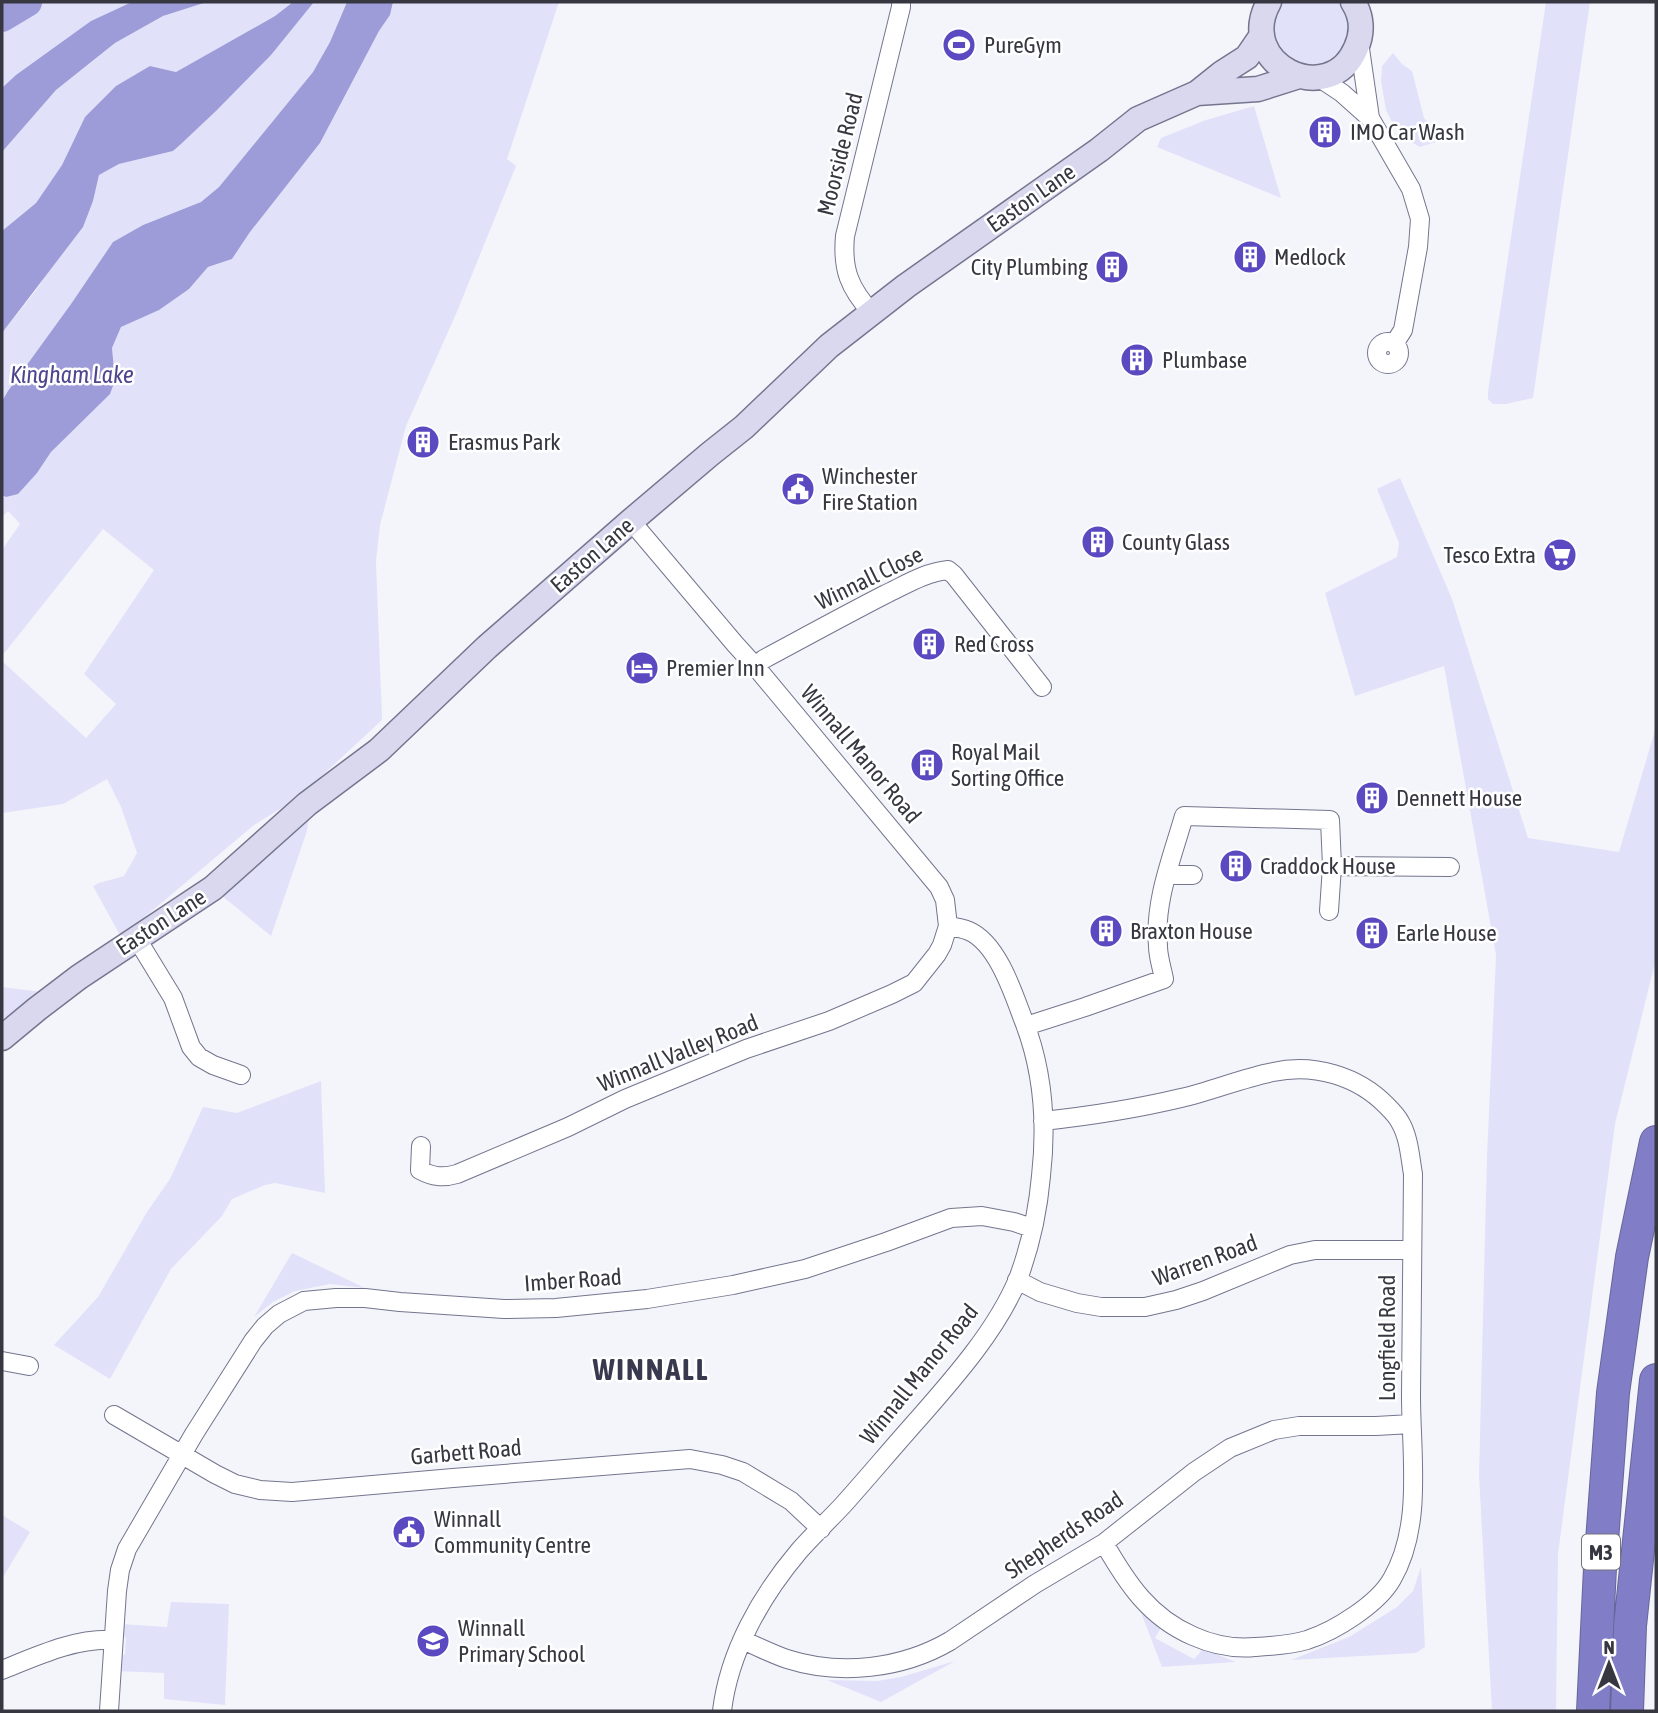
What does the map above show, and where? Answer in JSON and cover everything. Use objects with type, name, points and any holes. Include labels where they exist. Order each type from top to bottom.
[{"type":"highway","name":"M3","points":[[1593,1711],[1600,1568],[1614,1393],[1632,1257],[1656,1142]]},
{"type":"highway","name":"M3","points":[[1627,1711],[1630,1626],[1656,1380]]},
{"type":"street","name":"Moorside Road","points":[[872,313],[854,290],[846,271],[843,253],[901,2]]},
{"type":"street","points":[[1269,2],[1261,23],[1268,53],[1274,61],[1282,68],[1342,93],[1370,118],[1411,190],[1420,219],[1415,270],[1403,330],[1394,344]]},
{"type":"street","name":"Easton Lane","points":[[1197,93],[1258,89],[1308,77],[1329,75],[1348,62],[1354,53],[1359,16]]},
{"type":"street","points":[[1359,16],[1370,118]]},
{"type":"street","name":"Easton Lane","points":[[2,1038],[79,977],[213,888],[307,804],[379,750],[487,647],[744,427],[829,346],[1138,119],[1197,93],[1247,57],[1262,34]]},
{"type":"street","name":"Winnall Manor Road","points":[[631,521],[939,887],[945,901],[948,926],[972,932],[990,948],[1026,1026],[1041,1085],[1043,1164],[1040,1192],[1026,1255],[1017,1280],[971,1357],[781,1574],[742,1640],[732,1664],[722,1711]]},
{"type":"street","name":"Winnall Close","points":[[755,666],[880,597],[918,579],[947,570],[954,575],[1042,687]]},
{"type":"street","points":[[1026,1026],[1164,979],[1157,924],[1161,893],[1184,816],[1331,820],[1329,911]]},
{"type":"street","points":[[1332,866],[1450,867]]},
{"type":"street","points":[[1167,875],[1193,874]]},
{"type":"street","name":"Winnall Valley Road","points":[[421,1146],[420,1170],[430,1176],[439,1177],[457,1174],[568,1127],[625,1099],[746,1049],[830,1021],[914,983],[937,954],[948,926]]},
{"type":"street","points":[[137,939],[173,998],[187,1038],[192,1063],[213,1065],[241,1075]]},
{"type":"street","name":"Longfield Road","points":[[1043,1121],[1119,1111],[1183,1098],[1275,1071],[1323,1071],[1344,1077],[1378,1097],[1400,1121],[1408,1143],[1413,1174],[1412,1508],[1410,1529],[1401,1560],[1391,1581],[1360,1612],[1308,1639],[1238,1649],[1206,1642],[1177,1629],[1156,1614],[1121,1573],[1104,1543]]},
{"type":"street","name":"Imber Road","points":[[108,1711],[120,1570],[127,1549],[218,1395],[259,1334],[279,1314],[304,1301],[335,1298],[504,1309],[556,1308],[647,1299],[733,1285],[805,1269],[951,1218],[982,1216],[1032,1228]]},
{"type":"street","name":"Warren Road","points":[[1017,1280],[1040,1292],[1077,1303],[1101,1307],[1145,1307],[1203,1291],[1290,1255],[1315,1250],[1412,1250]]},
{"type":"street","points":[[2,1361],[29,1366]]},
{"type":"street","name":"Garbett Road","points":[[114,1415],[235,1484],[260,1490],[292,1492],[675,1460],[705,1461],[743,1472],[791,1501],[821,1529]]},
{"type":"street","name":"Shepherds Road","points":[[742,1640],[788,1659],[828,1667],[862,1667],[904,1661],[950,1641],[1035,1584],[1104,1543],[1194,1472],[1230,1448],[1274,1430],[1299,1426],[1411,1424]]},
{"type":"street","points":[[2,1670],[85,1641],[113,1640]]},
{"type":"shaded area","points":[[2,2],[164,2],[2,116]]},
{"type":"shaded area","points":[[207,2],[293,2],[275,16],[176,72],[150,66],[85,117],[62,165],[36,203],[2,231],[2,152],[56,90],[115,43],[163,16]]},
{"type":"shaded area","points":[[314,2],[347,2],[330,42],[313,72],[219,187],[201,202],[143,225],[113,242],[2,401],[2,333],[37,289],[93,201],[99,175],[119,164],[173,151],[270,55]]},
{"type":"shaded area","points":[[393,2],[559,2],[507,159],[516,166],[456,314],[406,426],[380,525],[376,561],[382,720],[298,798],[254,825],[121,937],[93,886],[124,876],[137,853],[121,807],[107,779],[63,804],[2,813],[2,661],[86,738],[116,704],[84,674],[154,570],[103,529],[2,656],[2,550],[20,524],[8,511],[2,517],[2,495],[6,497],[37,473],[51,452],[115,380],[112,348],[121,327],[189,289],[208,267],[232,259],[320,143],[390,15]]},
{"type":"shaded area","points":[[1282,2],[1339,2],[1348,27],[1342,51],[1327,62],[1315,66],[1300,64],[1288,57],[1275,43],[1272,34],[1274,19]]},
{"type":"shaded area","points":[[1546,2],[1590,2],[1533,398],[1493,404],[1488,399],[1488,392]]},
{"type":"shaded area","points":[[1393,53],[1412,71],[1424,118],[1434,128],[1452,137],[1420,147],[1393,124],[1386,110],[1381,81],[1382,66]]},
{"type":"shaded area","points":[[1254,106],[1281,198],[1157,147],[1161,138],[1206,120]]},
{"type":"shaded area","points":[[1400,478],[1452,599],[1528,838],[1619,852],[1656,727],[1656,959],[1615,1124],[1558,1554],[1556,1711],[1492,1711],[1479,1475],[1487,1156],[1496,955],[1444,666],[1355,696],[1325,593],[1397,557],[1399,543],[1377,489]]},
{"type":"shaded area","points":[[309,817],[307,831],[271,936],[221,895]]},
{"type":"shaded area","points":[[2,987],[42,992],[5,1025]]},
{"type":"shaded area","points":[[321,1081],[325,1193],[275,1183],[232,1199],[222,1216],[171,1269],[110,1379],[54,1345],[98,1297],[147,1212],[170,1179],[203,1107],[237,1113]]},
{"type":"shaded area","points":[[292,1253],[365,1288],[330,1284],[295,1291],[273,1302],[254,1317]]},
{"type":"shaded area","points":[[2,1515],[30,1532],[2,1579]]},
{"type":"shaded area","points":[[1421,1567],[1425,1647],[1416,1653],[1291,1660],[1349,1637],[1397,1607],[1413,1591]]},
{"type":"shaded area","points":[[171,1602],[229,1604],[225,1705],[164,1699],[164,1673],[116,1671],[117,1660],[125,1654],[126,1638],[119,1631],[120,1624],[167,1627]]},
{"type":"shaded area","points":[[1140,1610],[1162,1626],[1155,1638],[1194,1659],[1203,1649],[1236,1662],[1162,1667]]},
{"type":"shaded area","points":[[955,1661],[881,1702],[827,1680],[877,1681]]},
{"type":"water","points":[[132,2],[207,2],[163,16],[115,43],[56,90],[2,152],[2,88],[91,21]]},
{"type":"water","name":"Kingham Lake","points":[[293,2],[314,2],[271,55],[181,144],[173,151],[119,164],[99,175],[83,227],[2,333],[2,231],[36,203],[62,165],[85,117],[116,86],[150,66],[176,72],[275,16]]},
{"type":"water","name":"Kingham Lake","points":[[347,2],[393,2],[390,15],[320,143],[232,259],[208,267],[189,289],[159,310],[121,327],[112,348],[115,380],[110,394],[51,452],[18,494],[6,497],[2,495],[2,401],[8,391],[113,242],[143,225],[201,202],[219,187],[313,72],[330,42]]},
{"type":"waterway","points":[[2,17],[27,2]]},
{"type":"place","name":"PureGym","points":[[959,45]]},
{"type":"place","name":"IMO Car Wash","points":[[1325,132]]},
{"type":"place","name":"Medlock","points":[[1250,257]]},
{"type":"place","name":"City Plumbing","points":[[1112,267]]},
{"type":"place","name":"Plumbase","points":[[1137,360]]},
{"type":"place","name":"Erasmus Park","points":[[423,442]]},
{"type":"place","name":"Winchester Fire Station","points":[[798,489]]},
{"type":"place","name":"County Glass","points":[[1098,542]]},
{"type":"place","name":"Tesco Extra","points":[[1560,555]]},
{"type":"place","name":"Red Cross","points":[[929,644]]},
{"type":"place","name":"Premier Inn","points":[[642,668]]},
{"type":"place","name":"Royal Mail Sorting Office","points":[[927,765]]},
{"type":"place","name":"Dennett House","points":[[1372,798]]},
{"type":"place","name":"Craddock House","points":[[1236,866]]},
{"type":"place","name":"Braxton House","points":[[1106,931]]},
{"type":"place","name":"Earle House","points":[[1372,933]]},
{"type":"place","name":"Winnall Community Centre","points":[[409,1532]]},
{"type":"place","name":"Winnall Primary School","points":[[433,1641]]},
{"type":"district","name":"WINNALL","points":[[651,1369]]}]
